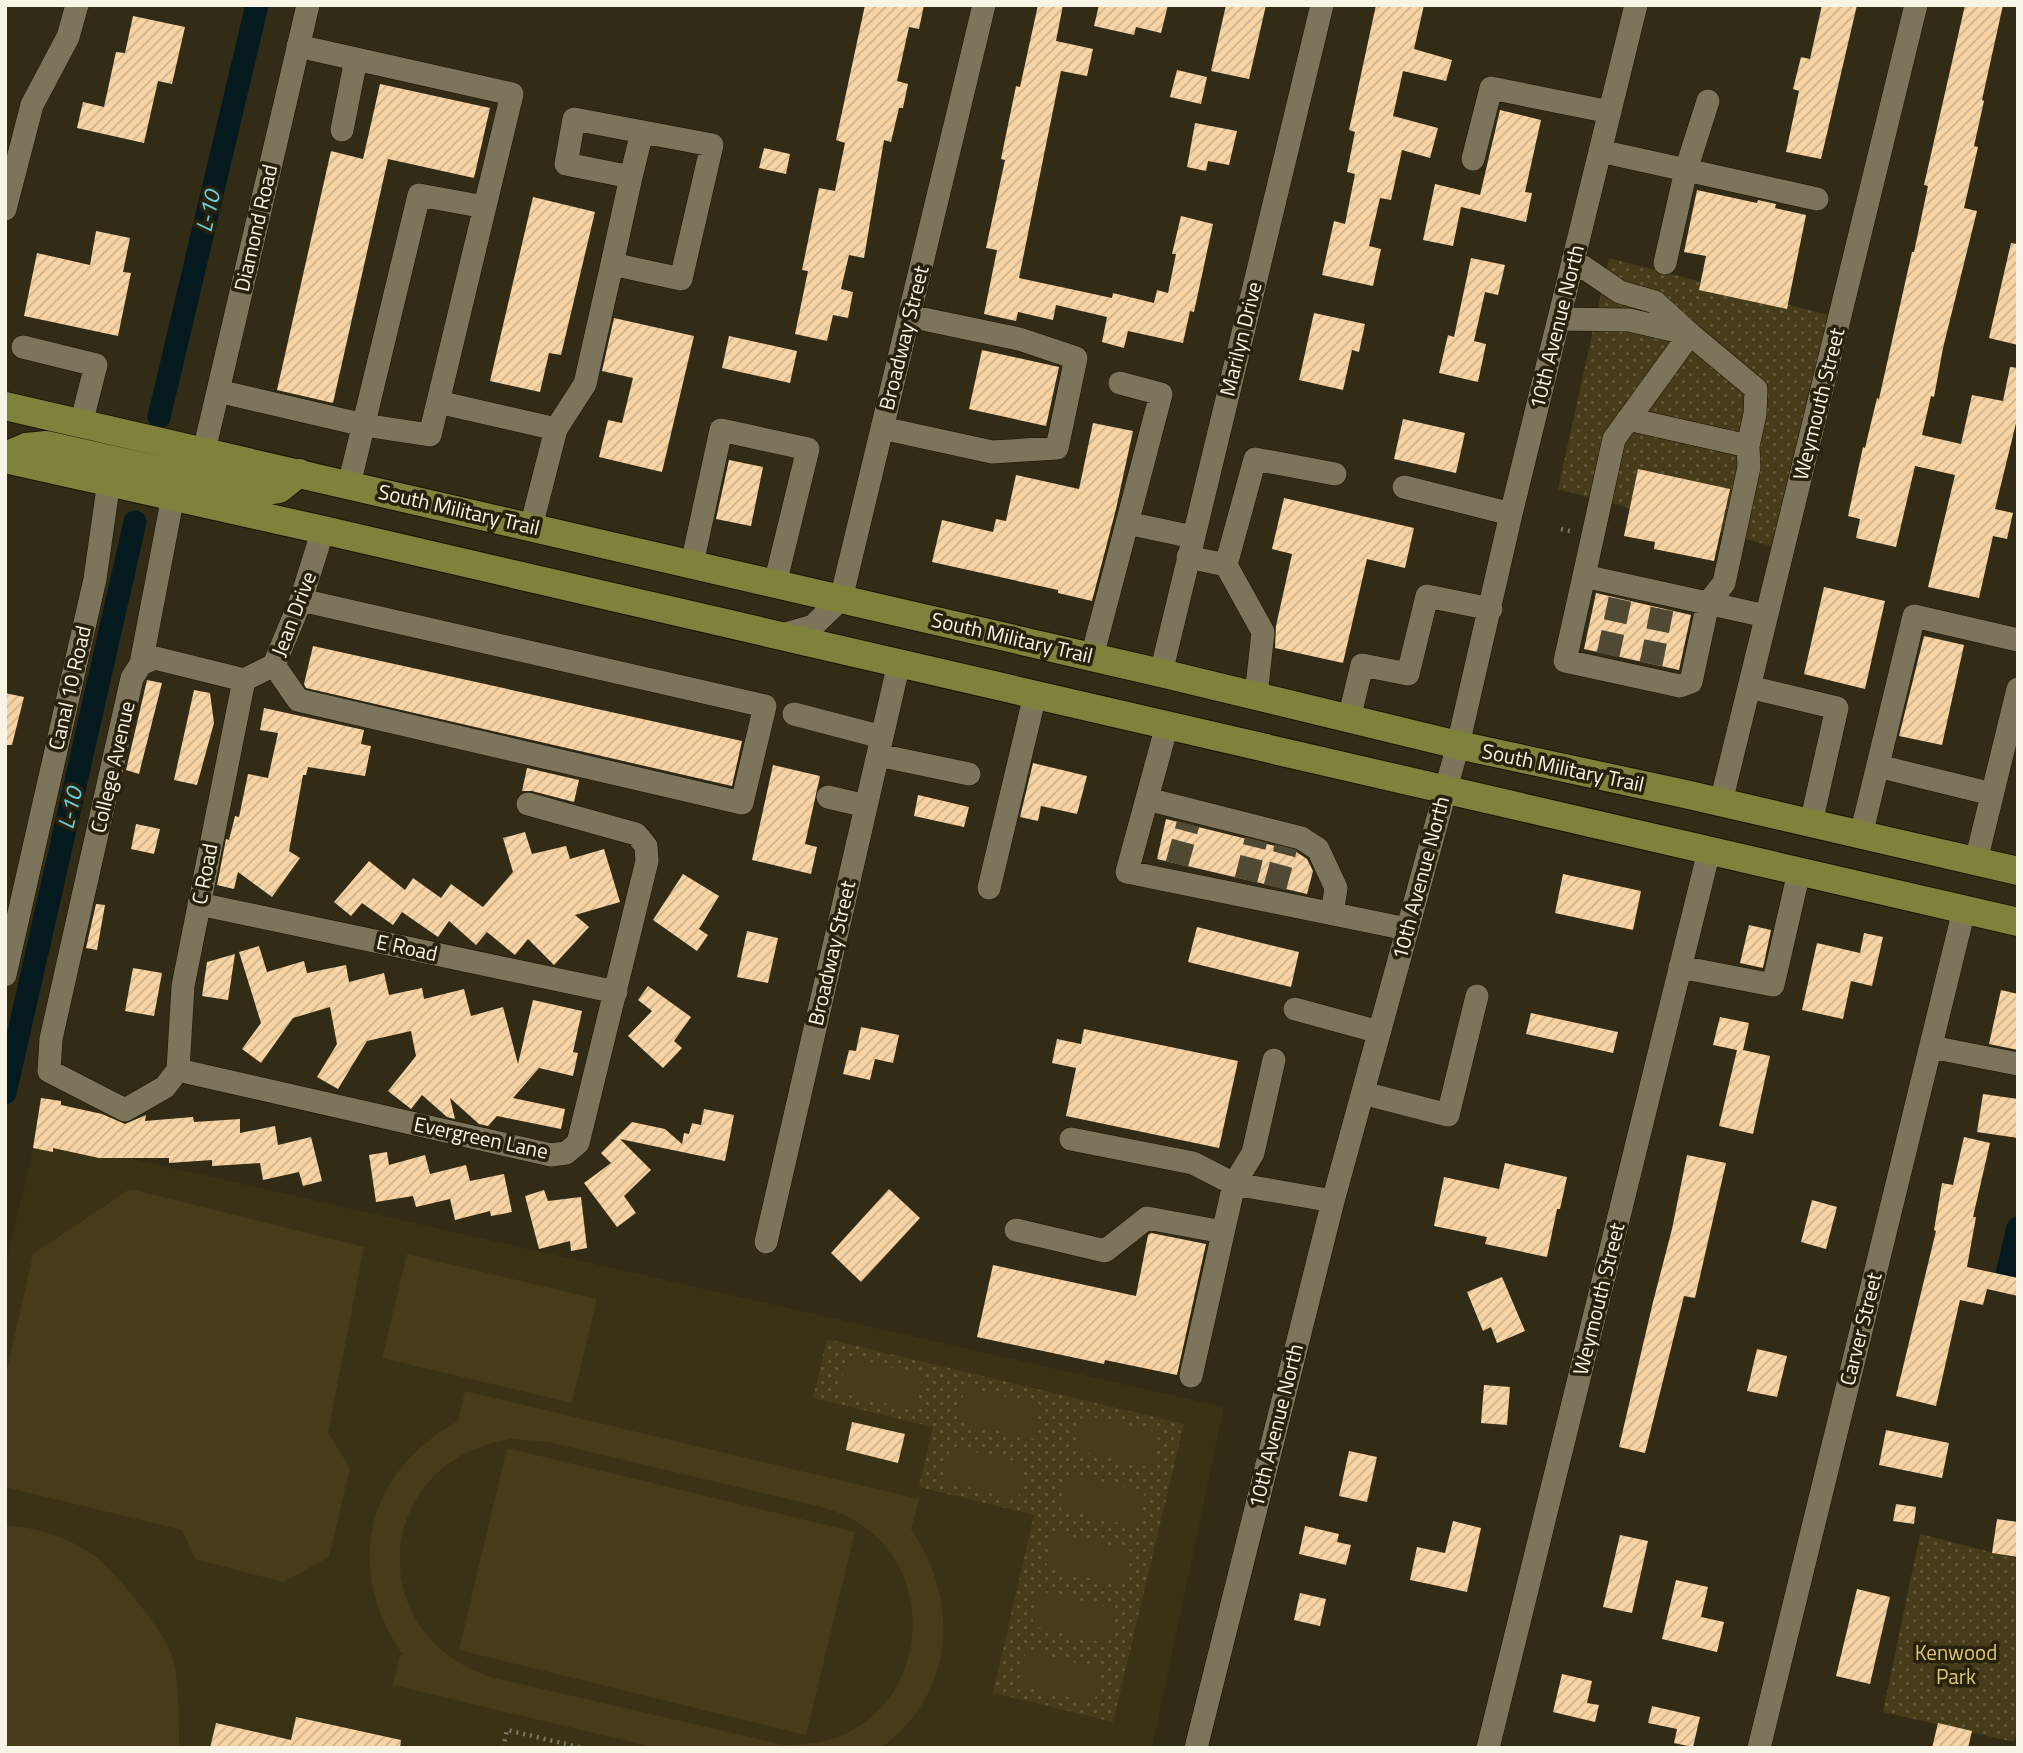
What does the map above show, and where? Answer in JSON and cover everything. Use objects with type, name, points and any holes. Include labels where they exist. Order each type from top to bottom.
[{"type":"main road","name":"South Military Trail","points":[[5,406],[1161,673],[1458,746],[1721,802],[2018,871]]},
{"type":"main road","points":[[5,457],[26,447],[47,445],[256,492],[279,489],[299,473]]},
{"type":"main road","points":[[5,457],[2018,922]]},
{"type":"street","points":[[5,209],[15,129],[32,105],[68,37],[77,5]]},
{"type":"street","name":"Diamond Road","points":[[204,452],[308,5]]},
{"type":"street","name":"Broadway Street","points":[[841,599],[984,5]]},
{"type":"street","name":"Marilyn Drive","points":[[1161,673],[1322,5]]},
{"type":"street","name":"10th Avenue North","points":[[1196,1748],[1333,1201],[1458,746],[1511,514],[1636,5]]},
{"type":"street","name":"Weymouth Street","points":[[1721,802],[1916,5]]},
{"type":"street","points":[[218,391],[364,425],[430,435],[512,94],[298,46]]},
{"type":"street","points":[[342,130],[356,59]]},
{"type":"street","points":[[1473,159],[1491,88],[1610,111]]},
{"type":"street","points":[[1665,263],[1686,170],[1708,101]]},
{"type":"street","points":[[612,264],[681,279],[712,145],[575,120],[566,164],[631,177]]},
{"type":"street","points":[[531,527],[556,429],[585,384],[642,132]]},
{"type":"street","points":[[1600,151],[1817,199]]},
{"type":"street","points":[[349,485],[419,195],[485,207]]},
{"type":"street","points":[[1573,260],[1620,292],[1655,302],[1756,389],[1755,414],[1748,446],[1749,467],[1724,583],[1708,603],[1690,682],[1680,686],[1649,672],[1606,663],[1565,661],[1614,439],[1690,334]]},
{"type":"street","points":[[882,428],[992,452],[1057,448],[1076,358],[1019,338],[909,316]]},
{"type":"street","points":[[1559,319],[1629,320],[1690,334]]},
{"type":"street","points":[[23,347],[96,365],[81,425]]},
{"type":"street","points":[[1092,657],[1161,394],[1120,383]]},
{"type":"street","points":[[438,402],[556,429]]},
{"type":"street","points":[[1628,419],[1748,446]]},
{"type":"street","points":[[692,564],[721,430],[808,449],[775,584]]},
{"type":"street","points":[[1226,565],[1255,459],[1335,474]]},
{"type":"street","name":"Canal 10 Road","points":[[5,975],[95,579],[109,481]]},
{"type":"street","points":[[1404,487],[1511,514]]},
{"type":"street","name":"College Avenue","points":[[173,496],[141,664],[132,678],[51,1040],[49,1071],[125,1110],[165,1087],[178,1070]]},
{"type":"street","points":[[1127,523],[1191,547],[1226,565],[1263,632],[1255,696]]},
{"type":"street","name":"Jean Drive","points":[[244,680],[274,665],[300,600],[323,530]]},
{"type":"street","points":[[1584,576],[1622,592],[1664,601],[1708,603],[1766,616]]},
{"type":"street","points":[[1349,719],[1362,666],[1408,674],[1427,596],[1491,609]]},
{"type":"street","points":[[779,636],[813,626],[841,599]]},
{"type":"street","points":[[274,665],[298,700],[742,803],[765,706],[300,600]]},
{"type":"street","points":[[1861,835],[1914,616],[2018,640]]},
{"type":"street","points":[[141,664],[155,658],[244,680]]},
{"type":"street","name":"Broadway Street","points":[[766,1242],[899,663]]},
{"type":"street","name":"C Road","points":[[178,1070],[183,986],[244,680]]},
{"type":"street","points":[[1749,687],[1837,708],[1811,823]]},
{"type":"street","points":[[1976,861],[2018,689]]},
{"type":"street","points":[[989,888],[1035,695]]},
{"type":"street","points":[[794,714],[880,746],[969,774]]},
{"type":"street","points":[[1167,725],[1127,872],[1175,872],[1273,894],[1332,914],[1408,929]]},
{"type":"street","points":[[1878,766],[1992,794]]},
{"type":"street","points":[[828,797],[866,806]]},
{"type":"street","points":[[1147,799],[1190,817],[1287,841],[1301,838],[1318,849],[1336,888],[1332,914]]},
{"type":"street","name":"Evergreen Lane","points":[[178,1070],[551,1155],[566,1153],[578,1143],[647,861],[646,845],[636,834],[528,804]]},
{"type":"street","name":"Weymouth Street","points":[[1488,1748],[1709,851]]},
{"type":"street","points":[[1680,967],[1773,985],[1799,872]]},
{"type":"street","name":"E Road","points":[[199,904],[616,992]]},
{"type":"street","name":"Carver Street","points":[[1759,1748],[1964,910]]},
{"type":"street","points":[[1363,1093],[1448,1115],[1477,996]]},
{"type":"street","points":[[1295,1009],[1379,1032]]},
{"type":"street","points":[[1931,1047],[2018,1064]]},
{"type":"street","points":[[1191,1377],[1234,1184],[1252,1153],[1274,1060]]},
{"type":"street","points":[[1071,1139],[1193,1163],[1234,1184],[1333,1201]]},
{"type":"street","points":[[1016,1230],[1105,1251],[1147,1218],[1223,1232]]},
{"type":"path","points":[[503,1748],[507,1730],[583,1748]]},
{"type":"shaded area","points":[[36,1137],[1224,1407],[1152,1748],[5,1748],[5,1266]]},
{"type":"green space","points":[[1609,258],[1840,318],[1783,549],[1558,489]]},
{"type":"green space","points":[[130,1189],[364,1247],[328,1433],[350,1468],[329,1557],[283,1582],[195,1559],[182,1530],[5,1487],[5,1379],[33,1254]]},
{"type":"green space","points":[[407,1254],[597,1299],[572,1403],[382,1358]]},
{"type":"green space","points":[[827,1339],[1184,1424],[1113,1722],[993,1693],[1034,1515],[919,1487],[933,1427],[813,1398]]},
{"type":"green space","points":[[847,1357],[923,1375],[915,1410],[839,1392]]},
{"type":"green space","points":[[965,1387],[1041,1405],[1033,1439],[957,1421]]},
{"type":"green space","points":[[465,1391],[919,1499],[911,1529],[927,1557],[938,1586],[943,1616],[942,1645],[936,1674],[924,1701],[906,1726],[881,1748],[657,1748],[393,1685],[400,1655],[403,1655],[384,1622],[373,1589],[370,1556],[373,1525],[384,1495],[402,1467],[426,1442],[458,1421]],"holes":[[[511,1439],[548,1442],[822,1507],[857,1522],[882,1542],[899,1567],[909,1595],[913,1625],[909,1655],[898,1683],[881,1708],[856,1728],[839,1737],[784,1745],[491,1677],[448,1655],[419,1624],[403,1588],[400,1549],[410,1512],[432,1479],[465,1453]]]},
{"type":"green space","points":[[1083,1415],[1159,1433],[1151,1468],[1075,1450]]},
{"type":"green space","points":[[951,1446],[1026,1464],[1018,1499],[942,1481]]},
{"type":"green space","points":[[507,1448],[855,1532],[806,1735],[459,1650]]},
{"type":"green space","points":[[1069,1474],[1145,1492],[1136,1527],[1061,1509]]},
{"type":"green space","points":[[5,1526],[41,1531],[87,1550],[115,1575],[137,1601],[165,1641],[173,1661],[178,1698],[179,1748],[5,1748]]},
{"type":"green space","points":[[1055,1533],[1130,1551],[1122,1586],[1046,1568]]},
{"type":"green space","name":"Kenwood Park","points":[[1920,1534],[2018,1559],[2018,1729],[2014,1742],[1883,1712]]},
{"type":"green space","points":[[1040,1591],[1116,1609],[1108,1644],[1032,1626]]},
{"type":"green space","points":[[1026,1651],[1102,1669],[1094,1703],[1018,1685]]},
{"type":"building","points":[[865,5],[924,5],[919,29],[909,27],[897,81],[908,84],[891,142],[884,140],[864,258],[849,255],[841,289],[853,292],[848,318],[833,315],[827,341],[795,334],[808,271],[802,270],[819,188],[835,191],[845,143],[836,140]]},
{"type":"building","points":[[1038,5],[1063,5],[1056,41],[1093,49],[1087,76],[1061,71],[1019,278],[1112,298],[1113,293],[1154,303],[1157,290],[1168,293],[1176,254],[1172,254],[1181,216],[1213,224],[1194,312],[1190,311],[1183,343],[1128,331],[1124,348],[1102,342],[1107,317],[1056,305],[1053,320],[1018,312],[1016,321],[984,314],[997,250],[986,248],[1005,160],[1001,159],[1016,86],[1020,87]]},
{"type":"building","points":[[1099,5],[1168,5],[1161,33],[1136,27],[1134,35],[1094,26]]},
{"type":"building","points":[[1226,5],[1266,5],[1249,79],[1211,71]]},
{"type":"building","points":[[1376,5],[1424,5],[1414,49],[1452,60],[1446,81],[1403,71],[1393,116],[1438,128],[1430,158],[1402,150],[1391,200],[1380,198],[1369,246],[1381,249],[1373,286],[1322,275],[1334,221],[1345,224],[1355,174],[1347,172],[1355,132],[1349,130]]},
{"type":"building","points":[[1822,5],[1857,5],[1821,159],[1786,152],[1799,91],[1793,89],[1801,57],[1810,59]]},
{"type":"building","points":[[1965,5],[2003,5],[1982,100],[1984,101],[1974,146],[1978,147],[1964,208],[1977,211],[1943,348],[1934,397],[1931,396],[1922,435],[1961,444],[1972,395],[2003,401],[2010,367],[2018,368],[2018,415],[1995,509],[2013,513],[2007,539],[1993,536],[1979,598],[1928,587],[1955,475],[1915,466],[1896,547],[1856,538],[1860,519],[1848,516],[1863,447],[1865,448],[1877,398],[1879,399],[1914,252],[1928,186],[1924,185]]},
{"type":"building","points":[[133,16],[185,27],[172,84],[158,81],[144,143],[77,128],[83,102],[104,107],[116,52],[125,53]]},
{"type":"building","points":[[1177,70],[1207,77],[1201,104],[1170,97]]},
{"type":"building","points":[[380,84],[490,108],[474,178],[388,159],[333,403],[277,390],[331,151],[363,159]]},
{"type":"building","points":[[1500,110],[1541,120],[1525,192],[1532,193],[1526,222],[1461,207],[1453,246],[1423,240],[1435,184],[1480,195]]},
{"type":"building","points":[[1195,123],[1237,131],[1229,165],[1208,161],[1206,171],[1187,167]]},
{"type":"building","points":[[764,148],[790,154],[786,174],[759,168]]},
{"type":"building","points":[[1697,190],[1757,203],[1758,200],[1776,204],[1775,208],[1806,215],[1787,309],[1699,290],[1706,256],[1684,252]]},
{"type":"building","points":[[533,197],[595,212],[561,355],[549,353],[540,392],[490,381]]},
{"type":"building","points":[[96,231],[130,238],[123,272],[131,273],[118,336],[24,316],[37,253],[90,265]]},
{"type":"building","points":[[2011,243],[2018,244],[2018,345],[1989,338]]},
{"type":"building","points":[[1471,258],[1505,265],[1498,295],[1485,292],[1474,341],[1486,344],[1478,382],[1439,373],[1448,335],[1454,337]]},
{"type":"building","points":[[1314,313],[1365,324],[1359,352],[1352,350],[1343,390],[1299,380]]},
{"type":"building","points":[[614,318],[694,336],[662,472],[599,457],[608,420],[622,423],[633,378],[602,371]]},
{"type":"building","points":[[729,336],[797,351],[790,383],[722,368]]},
{"type":"building","points":[[982,350],[1059,367],[1046,426],[969,409]]},
{"type":"building","points":[[1403,419],[1465,433],[1456,473],[1394,459]]},
{"type":"building","points":[[1093,423],[1133,431],[1092,601],[1058,593],[1058,590],[932,562],[942,520],[993,532],[996,519],[1006,521],[1016,475],[1079,489]]},
{"type":"building","points":[[729,460],[763,467],[751,526],[716,519]]},
{"type":"building","points":[[1638,469],[1730,489],[1714,561],[1654,549],[1655,542],[1624,536]]},
{"type":"building","points":[[1284,498],[1414,528],[1405,568],[1367,559],[1343,663],[1275,648],[1276,626],[1292,554],[1272,549]]},
{"type":"building","points":[[1824,587],[1885,601],[1865,689],[1804,674]]},
{"type":"building","points":[[1596,593],[1691,615],[1679,670],[1584,649]]},
{"type":"building","points":[[1924,636],[1964,645],[1942,745],[1899,736]]},
{"type":"building","points":[[313,646],[742,741],[732,786],[306,688],[304,684]]},
{"type":"building","points":[[147,680],[162,683],[139,774],[126,770]]},
{"type":"building","points":[[194,690],[210,693],[214,723],[197,785],[174,780]]},
{"type":"building","points":[[5,693],[24,697],[12,745],[5,745]]},
{"type":"building","points":[[264,708],[364,730],[361,744],[371,746],[365,776],[308,767],[306,775],[303,775],[289,851],[300,858],[272,897],[238,872],[234,889],[217,885],[226,839],[229,840],[235,816],[239,817],[248,774],[268,778],[278,733],[260,730]]},
{"type":"building","points":[[1033,763],[1087,776],[1077,814],[1041,806],[1038,821],[1020,817]]},
{"type":"building","points":[[773,765],[820,776],[805,844],[817,847],[811,874],[752,860]]},
{"type":"building","points":[[527,768],[579,780],[574,802],[522,791]]},
{"type":"building","points":[[918,795],[969,807],[964,827],[914,816]]},
{"type":"building","points":[[1166,819],[1295,851],[1307,859],[1313,871],[1307,894],[1157,859]]},
{"type":"building","points":[[136,824],[160,829],[154,854],[131,849]]},
{"type":"building","points":[[525,832],[532,854],[566,846],[570,859],[604,849],[620,902],[575,915],[589,927],[554,965],[528,939],[515,955],[487,932],[476,945],[449,921],[438,937],[402,912],[393,925],[362,903],[351,916],[334,902],[369,861],[405,890],[413,878],[441,898],[451,884],[483,907],[513,872],[503,838]]},
{"type":"building","points":[[683,874],[719,896],[699,929],[708,935],[697,951],[653,920]]},
{"type":"building","points":[[1563,874],[1641,891],[1633,930],[1555,913]]},
{"type":"building","points":[[96,904],[105,905],[97,950],[86,948]]},
{"type":"building","points":[[1749,925],[1771,930],[1763,968],[1740,963]]},
{"type":"building","points":[[1197,927],[1299,952],[1291,987],[1188,962]]},
{"type":"building","points":[[747,931],[778,938],[768,983],[737,977]]},
{"type":"building","points":[[1864,933],[1883,937],[1872,986],[1851,981],[1843,1019],[1802,1010],[1817,943],[1860,953]]},
{"type":"building","points":[[259,946],[267,972],[304,961],[307,973],[346,965],[349,982],[384,973],[389,995],[422,988],[424,999],[464,989],[471,1016],[503,1007],[518,1064],[533,1000],[582,1011],[573,1052],[578,1053],[573,1076],[539,1068],[513,1098],[565,1109],[561,1129],[497,1116],[488,1126],[479,1124],[450,1098],[455,1119],[447,1117],[422,1095],[411,1109],[388,1091],[416,1056],[411,1031],[367,1041],[338,1089],[317,1077],[337,1044],[330,1007],[293,1018],[261,1063],[242,1049],[261,1023],[239,952]]},
{"type":"building","points":[[235,954],[228,1000],[202,996],[207,962]]},
{"type":"building","points":[[133,968],[162,973],[154,1016],[125,1011]]},
{"type":"building","points":[[648,986],[691,1017],[674,1041],[682,1048],[663,1068],[628,1036],[652,1011],[638,1000]]},
{"type":"building","points":[[2001,990],[2018,994],[2018,1050],[1989,1044]]},
{"type":"building","points":[[1531,1013],[1618,1032],[1613,1053],[1526,1034]]},
{"type":"building","points":[[1720,1017],[1749,1023],[1743,1050],[1770,1056],[1753,1134],[1719,1126],[1737,1050],[1713,1045]]},
{"type":"building","points":[[861,1027],[899,1035],[893,1063],[875,1059],[870,1080],[843,1074],[849,1050],[856,1051]]},
{"type":"building","points":[[1084,1029],[1238,1061],[1219,1148],[1066,1116],[1076,1068],[1052,1063],[1057,1039],[1081,1044]]},
{"type":"building","points":[[1983,1094],[2018,1099],[2018,1138],[1977,1132]]},
{"type":"building","points":[[41,1098],[61,1101],[61,1105],[102,1114],[125,1124],[146,1115],[145,1121],[193,1117],[194,1122],[240,1119],[240,1133],[275,1126],[278,1145],[311,1137],[322,1181],[303,1186],[299,1172],[263,1180],[260,1163],[212,1166],[212,1160],[169,1163],[169,1158],[99,1158],[53,1148],[53,1152],[33,1148]]},
{"type":"building","points":[[704,1109],[734,1115],[725,1161],[620,1139],[651,1170],[624,1196],[636,1213],[617,1227],[584,1183],[611,1163],[601,1153],[632,1122],[665,1129],[682,1144],[684,1133],[689,1134],[692,1123],[701,1125]]},
{"type":"building","points":[[1964,1137],[1990,1143],[1973,1217],[1976,1217],[1967,1267],[2018,1278],[2018,1296],[1987,1289],[1983,1305],[1960,1300],[1936,1406],[1896,1396],[1936,1231],[1934,1230],[1942,1183],[1953,1185]]},
{"type":"building","points":[[387,1152],[389,1165],[425,1155],[430,1174],[466,1165],[470,1181],[504,1174],[512,1212],[491,1216],[490,1211],[455,1220],[450,1199],[416,1207],[413,1196],[376,1202],[369,1155]]},
{"type":"building","points":[[1687,1155],[1726,1163],[1695,1298],[1684,1296],[1645,1453],[1619,1447],[1672,1229]]},
{"type":"building","points":[[1505,1163],[1567,1177],[1547,1257],[1485,1244],[1487,1237],[1434,1226],[1444,1177],[1499,1189]]},
{"type":"building","points":[[889,1189],[920,1218],[861,1282],[831,1253]]},
{"type":"building","points":[[544,1190],[548,1201],[581,1197],[587,1248],[571,1251],[570,1241],[539,1249],[525,1196]]},
{"type":"building","points":[[1812,1200],[1837,1207],[1826,1249],[1801,1242]]},
{"type":"building","points":[[1151,1233],[1206,1244],[1177,1375],[1105,1360],[1104,1364],[977,1337],[993,1265],[1136,1296],[1148,1235]]},
{"type":"building","points":[[1502,1277],[1525,1331],[1497,1343],[1491,1327],[1483,1331],[1467,1292]]},
{"type":"building","points":[[1757,1349],[1787,1356],[1777,1397],[1747,1391]]},
{"type":"building","points":[[1484,1385],[1510,1387],[1507,1425],[1481,1423]]},
{"type":"building","points":[[852,1422],[905,1434],[898,1463],[846,1450]]},
{"type":"building","points":[[1886,1430],[1949,1443],[1942,1478],[1879,1465]]},
{"type":"building","points":[[1349,1451],[1377,1457],[1367,1502],[1339,1496]]},
{"type":"building","points":[[1896,1504],[1916,1507],[1914,1524],[1893,1521]]},
{"type":"building","points":[[1997,1519],[2018,1522],[2018,1557],[1992,1553]]},
{"type":"building","points":[[1453,1521],[1481,1528],[1467,1592],[1410,1580],[1417,1547],[1445,1553]]},
{"type":"building","points":[[1305,1526],[1339,1534],[1337,1542],[1351,1545],[1346,1565],[1299,1554]]},
{"type":"building","points":[[1620,1535],[1648,1541],[1632,1613],[1603,1607]]},
{"type":"building","points":[[1676,1580],[1708,1587],[1701,1617],[1724,1622],[1717,1652],[1662,1639]]},
{"type":"building","points":[[1857,1589],[1890,1597],[1870,1684],[1836,1676]]},
{"type":"building","points":[[1300,1593],[1326,1599],[1320,1626],[1294,1620]]},
{"type":"building","points":[[1562,1674],[1592,1681],[1587,1703],[1599,1705],[1595,1722],[1553,1712]]},
{"type":"building","points":[[1652,1706],[1700,1717],[1693,1747],[1674,1743],[1677,1729],[1648,1723]]},
{"type":"building","points":[[296,1717],[401,1740],[400,1748],[210,1748],[216,1723],[291,1740]]},
{"type":"building","points":[[1938,1723],[1972,1731],[1968,1748],[1932,1748]]},
{"type":"waterway","name":"L-10","points":[[159,417],[257,5]]},
{"type":"waterway","name":"L-10","points":[[5,1093],[135,522]]},
{"type":"waterway","points":[[2007,1274],[2018,1228]]},
{"type":"tunnel","points":[[1608,655],[1620,599]]},
{"type":"tunnel","points":[[1651,664],[1662,609]]},
{"type":"tunnel","points":[[1177,864],[1188,824]]},
{"type":"tunnel","points":[[1246,880],[1256,840]]},
{"type":"tunnel","points":[[1275,887],[1286,847]]}]
